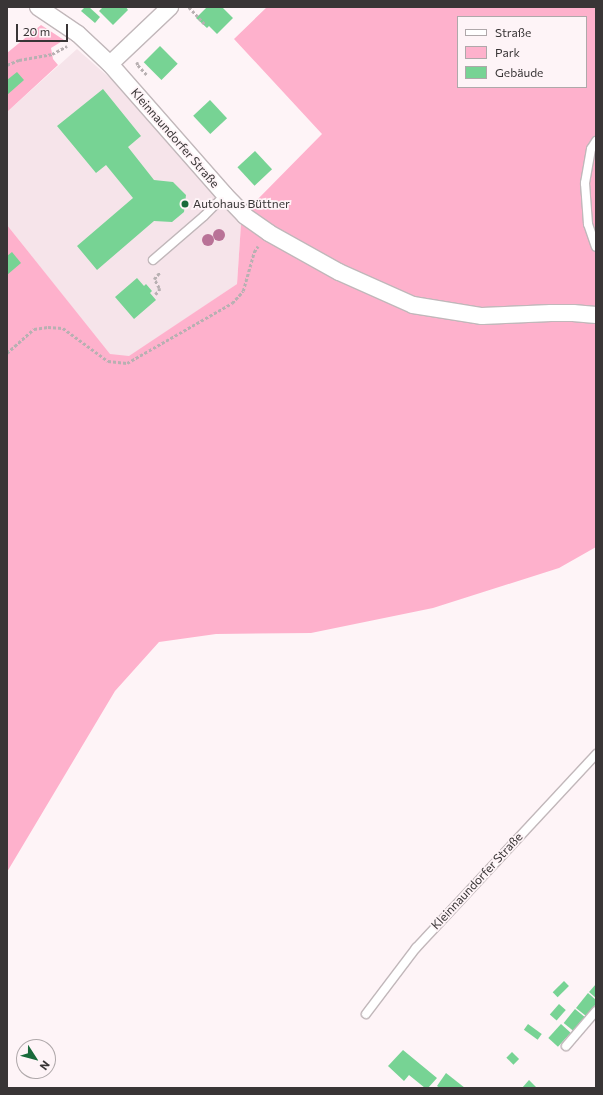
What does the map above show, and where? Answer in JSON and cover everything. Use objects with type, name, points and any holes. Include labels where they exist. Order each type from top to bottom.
[{"type":"street","name":"Kleinnaundorfer Straße","points":[[38,7],[78,34],[110,64],[224,196],[245,216],[269,233],[339,272],[413,305],[482,316],[551,313],[596,315]]},
{"type":"street","points":[[110,64],[170,7]]},
{"type":"lane","points":[[596,141],[592,149],[585,183],[588,224],[596,247]]},
{"type":"lane","points":[[153,260],[204,216],[224,196]]},
{"type":"lane","name":"Kleinnaundorfer Straße","points":[[366,1014],[416,948],[596,754]]},
{"type":"lane","points":[[566,1046],[596,1011]]},
{"type":"path","points":[[189,7],[206,25]]},
{"type":"path","points":[[7,65],[19,60],[52,54]]},
{"type":"path","points":[[7,353],[34,329],[48,327],[63,328],[108,361],[127,363],[232,303],[243,291],[254,252],[269,233]]},
{"type":"path","points":[[153,260],[162,270],[154,279],[159,288],[159,291],[155,294]]},
{"type":"shaded area","points":[[77,49],[112,80],[241,224],[237,284],[129,357],[110,355],[7,225],[7,112]]},
{"type":"green space","points":[[267,7],[596,7],[596,547],[559,568],[433,608],[311,633],[216,634],[159,642],[115,691],[7,872],[7,225],[110,354],[129,356],[237,284],[241,224],[254,203],[322,134],[234,39]]},
{"type":"green space","points":[[41,25],[64,40],[51,48],[53,59],[58,65],[7,112],[7,53]]},
{"type":"building","points":[[85,7],[89,7],[100,17],[95,23],[81,11]]},
{"type":"building","points":[[103,7],[126,7],[128,10],[113,25],[99,11]]},
{"type":"building","points":[[207,7],[222,7],[233,18],[217,34],[209,26],[207,28],[196,18]]},
{"type":"building","points":[[160,46],[178,64],[161,80],[144,62]]},
{"type":"building","points":[[17,72],[24,80],[7,95],[7,80]]},
{"type":"building","points":[[103,89],[141,136],[128,147],[154,180],[173,182],[186,195],[184,212],[172,222],[154,221],[97,270],[77,246],[133,198],[106,165],[96,173],[57,126]]},
{"type":"building","points":[[210,100],[227,118],[210,134],[193,116]]},
{"type":"building","points":[[255,151],[272,169],[254,186],[237,167]]},
{"type":"building","points":[[12,252],[21,263],[7,275],[7,256]]},
{"type":"building","points":[[137,278],[144,286],[146,284],[152,291],[150,293],[156,300],[134,319],[115,297]]},
{"type":"building","points":[[564,981],[569,986],[558,997],[553,992]]},
{"type":"building","points":[[596,984],[596,998],[589,992]]},
{"type":"building","points":[[588,993],[596,1000],[596,1004],[586,1016],[576,1008]]},
{"type":"building","points":[[559,1004],[566,1010],[557,1020],[550,1015]]},
{"type":"building","points":[[575,1009],[585,1017],[574,1031],[564,1023]]},
{"type":"building","points":[[528,1024],[542,1034],[538,1040],[524,1030]]},
{"type":"building","points":[[561,1024],[571,1033],[558,1047],[548,1038]]},
{"type":"building","points":[[403,1050],[437,1078],[428,1088],[425,1088],[409,1075],[404,1081],[388,1066]]},
{"type":"building","points":[[512,1052],[519,1059],[513,1065],[506,1058]]},
{"type":"building","points":[[446,1073],[465,1088],[440,1088],[437,1086]]},
{"type":"building","points":[[529,1080],[537,1088],[522,1088]]},
{"type":"place","name":"Autohaus Büttner","points":[[185,204]]}]
